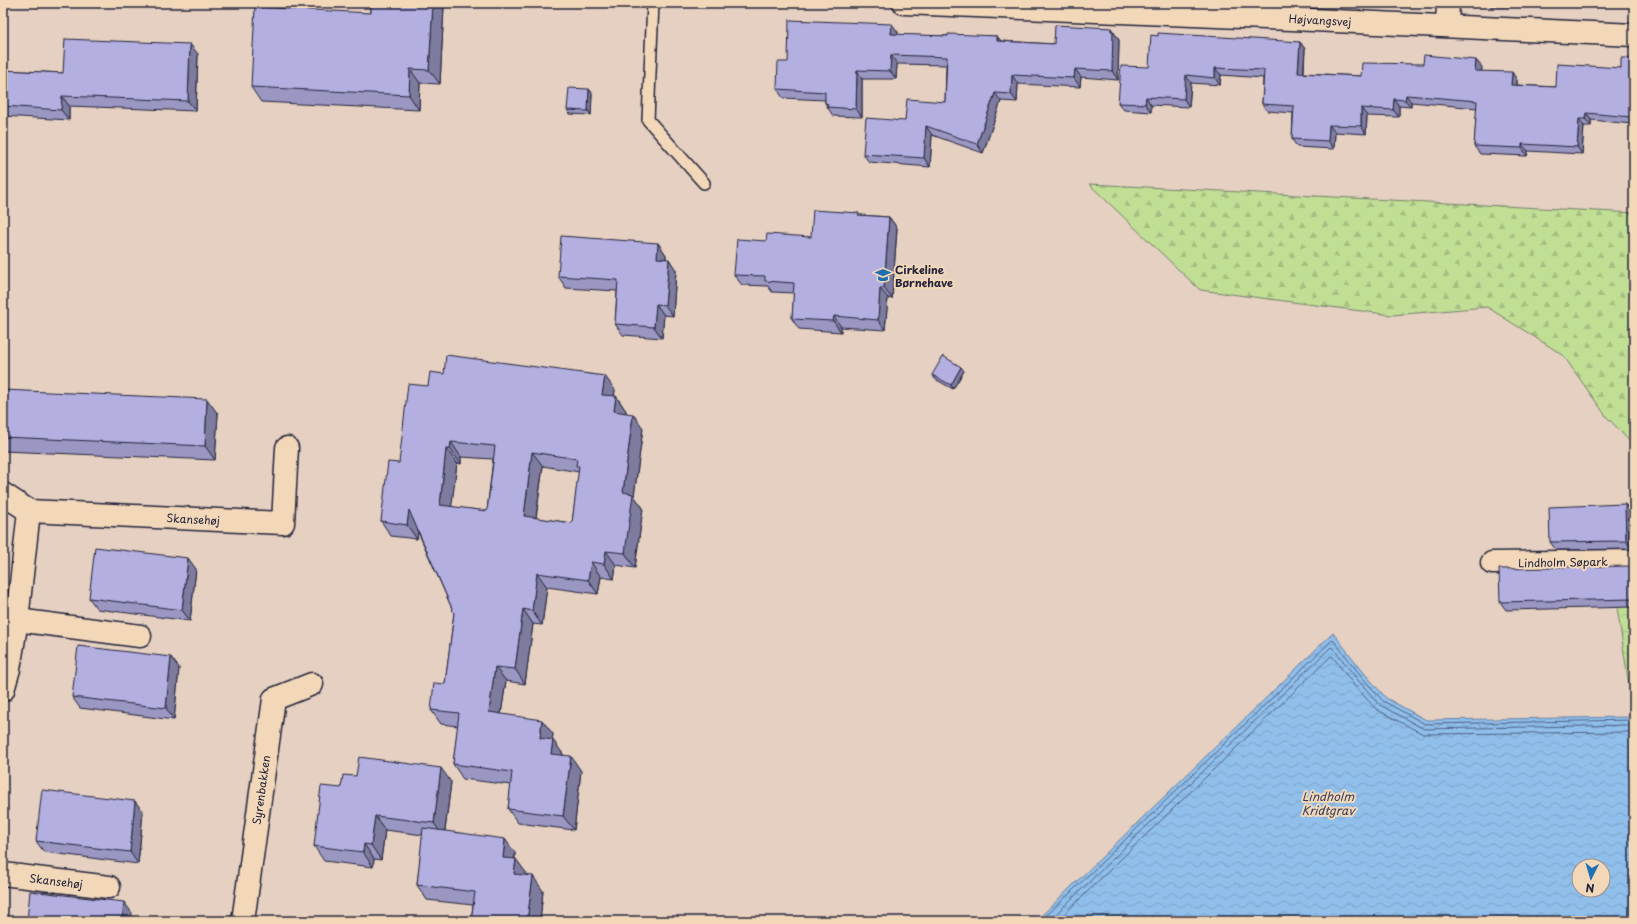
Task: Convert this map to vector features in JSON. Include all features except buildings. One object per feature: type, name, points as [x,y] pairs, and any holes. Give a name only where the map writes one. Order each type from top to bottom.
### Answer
[{"type":"street","name":"Højvangsvej","points":[[904,3],[1293,11],[1447,26],[1634,35]]},
{"type":"street","points":[[1447,26],[1448,3]]},
{"type":"street","name":"Skansehøj","points":[[29,511],[283,523],[287,448]]},
{"type":"street","points":[[3,494],[29,511],[10,619],[9,669],[3,690]]},
{"type":"street","name":"Lindholm Søpark","points":[[1492,563],[1634,561]]},
{"type":"street","points":[[10,619],[140,636]]},
{"type":"street","name":"Syrenbakken","points":[[243,921],[274,699],[312,684]]},
{"type":"street","name":"Skansehøj","points":[[3,874],[109,887]]},
{"type":"lane","points":[[654,3],[648,120],[704,183]]},
{"type":"green space","points":[[1089,184],[1634,213],[1634,446],[1606,416],[1563,355],[1487,307],[1392,315],[1200,290]]},
{"type":"green space","points":[[1634,606],[1634,698],[1631,698],[1617,607]]},
{"type":"water","name":"Lindholm Kridtgrav","points":[[1333,633],[1386,698],[1426,720],[1634,717],[1634,921],[1036,921]]},
{"type":"place","name":"Cirkeline Børnehave","points":[[883,275]]}]
